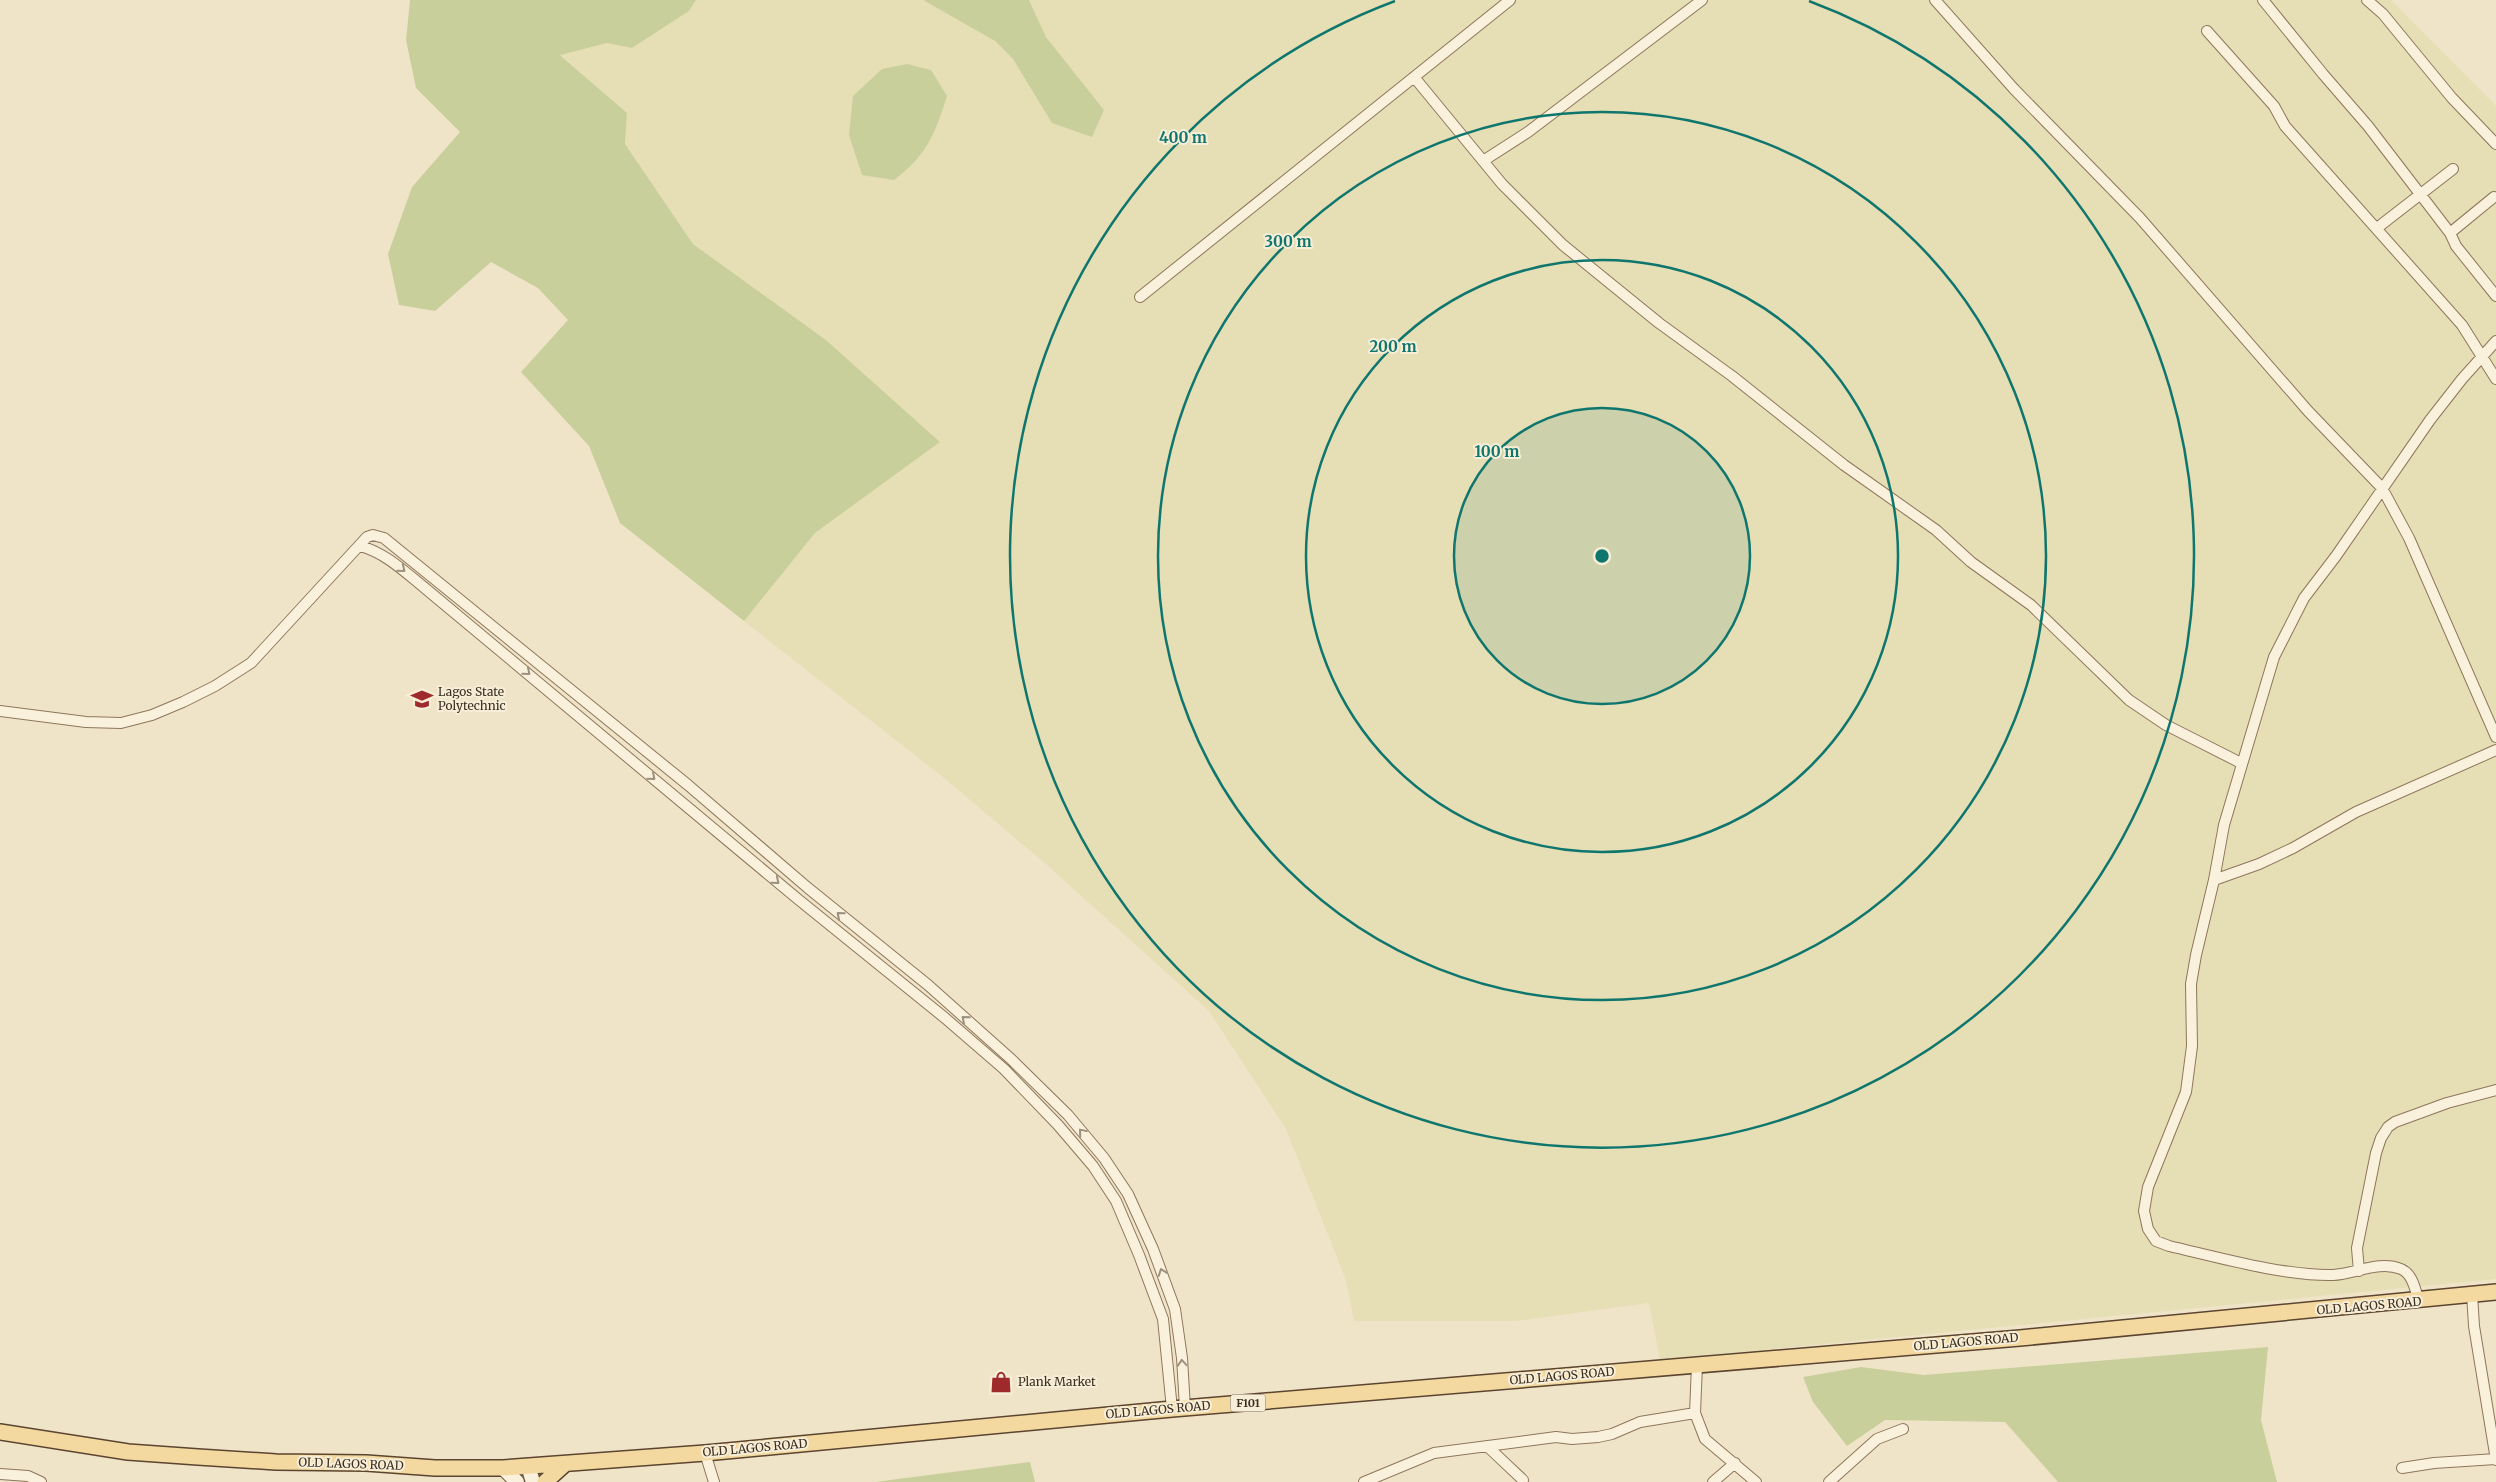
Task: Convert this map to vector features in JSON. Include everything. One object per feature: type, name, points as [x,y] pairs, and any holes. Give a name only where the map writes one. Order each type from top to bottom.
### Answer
[{"type":"main road","name":"OLD LAGOS ROAD","points":[[0,1432],[128,1452],[276,1462],[366,1463],[435,1468],[503,1468],[705,1453],[1178,1409],[2419,1301],[2496,1292]]},
{"type":"main road","points":[[545,1482],[565,1464]]},
{"type":"main road","points":[[528,1466],[533,1482]]},
{"type":"main road","points":[[503,1468],[518,1482]]},
{"type":"street","points":[[1140,297],[1510,0]]},
{"type":"street","points":[[1483,161],[1528,132],[1702,0]]},
{"type":"street","points":[[1936,0],[2014,88],[2140,218],[2308,411],[2382,488],[2409,538],[2496,737]]},
{"type":"street","points":[[2263,0],[2368,126],[2450,233],[2456,246],[2496,296]]},
{"type":"street","points":[[2367,0],[2383,14],[2452,98],[2496,144]]},
{"type":"street","points":[[2207,31],[2274,106],[2285,126],[2462,325],[2496,379]]},
{"type":"street","points":[[1414,78],[1502,184],[1563,246],[1659,323],[1732,376],[1844,465],[1936,530],[1971,562],[2030,605],[2129,700],[2166,726],[2241,763]]},
{"type":"street","points":[[2377,228],[2453,169]]},
{"type":"street","points":[[2450,233],[2494,197]]},
{"type":"street","points":[[2419,1301],[2409,1275],[2402,1270],[2379,1266],[2335,1275],[2306,1274],[2168,1246],[2156,1241],[2148,1229],[2144,1211],[2148,1188],[2186,1092],[2192,1046],[2191,984],[2196,955],[2214,880],[2224,825],[2263,686],[2282,637],[2304,598],[2336,556],[2430,420],[2481,356],[2496,341]]},
{"type":"street","points":[[0,711],[86,722],[121,723],[152,715],[183,702],[215,686],[251,663],[367,537],[373,535],[384,538],[928,985],[1012,1058],[1068,1115],[1104,1158],[1128,1194],[1154,1249],[1175,1309],[1182,1358],[1178,1409]]},
{"type":"street","points":[[360,546],[374,550],[398,566],[799,900],[945,1018],[1004,1069],[1058,1125],[1093,1166],[1116,1202],[1139,1255],[1163,1319],[1178,1409]]},
{"type":"street","points":[[2214,880],[2259,864],[2293,848],[2356,812],[2496,750]]},
{"type":"street","points":[[2358,1271],[2357,1248],[2376,1152],[2388,1127],[2395,1122],[2447,1103],[2496,1090]]},
{"type":"street","points":[[2402,1468],[2434,1463],[2496,1459],[2474,1326],[2472,1294]]},
{"type":"street","points":[[1697,1365],[1695,1413],[1705,1439],[1756,1482]]},
{"type":"street","points":[[1364,1482],[1434,1453],[1556,1437],[1572,1439],[1598,1437],[1612,1434],[1640,1422],[1695,1413]]},
{"type":"street","points":[[1830,1482],[1877,1439],[1903,1429]]},
{"type":"street","points":[[1487,1446],[1523,1480]]},
{"type":"street","points":[[705,1453],[714,1482]]},
{"type":"street","points":[[1713,1482],[1735,1464]]},
{"type":"street","points":[[0,1474],[28,1476],[41,1482]]},
{"type":"shaded area","points":[[696,0],[923,0],[995,41],[1013,59],[1027,80],[1104,110],[1046,37],[1029,0],[2391,0],[2496,106],[2496,1279],[1660,1360],[1649,1303],[1516,1321],[1354,1321],[1346,1280],[1286,1129],[1209,1011],[1046,864],[944,778],[744,621],[815,533],[940,442],[826,340],[693,244],[625,144],[627,113],[560,54],[607,43],[632,48],[689,11]]},
{"type":"green space","points":[[410,0],[696,0],[689,11],[632,48],[607,43],[560,55],[627,113],[625,144],[693,244],[826,340],[940,442],[815,533],[744,621],[620,523],[589,446],[521,372],[568,320],[538,288],[491,262],[435,311],[399,305],[388,254],[412,187],[460,132],[416,88],[406,40]]},
{"type":"green space","points":[[923,0],[1029,0],[1046,37],[1104,110],[1092,137],[1052,123],[1013,59],[995,41]]},
{"type":"green space","points":[[907,64],[931,70],[947,96],[934,133],[915,162],[894,180],[862,175],[849,135],[853,96],[882,69]]},
{"type":"green space","points":[[2268,1347],[2261,1420],[2277,1482],[2058,1482],[2005,1422],[1885,1420],[1847,1446],[1813,1402],[1803,1377],[1861,1367],[1924,1375]]},
{"type":"green space","points":[[1030,1462],[1035,1482],[875,1482]]},
{"type":"place","name":"Lagos State Polytechnic","points":[[422,699]]},
{"type":"place","name":"Plank Market","points":[[1001,1382]]}]
